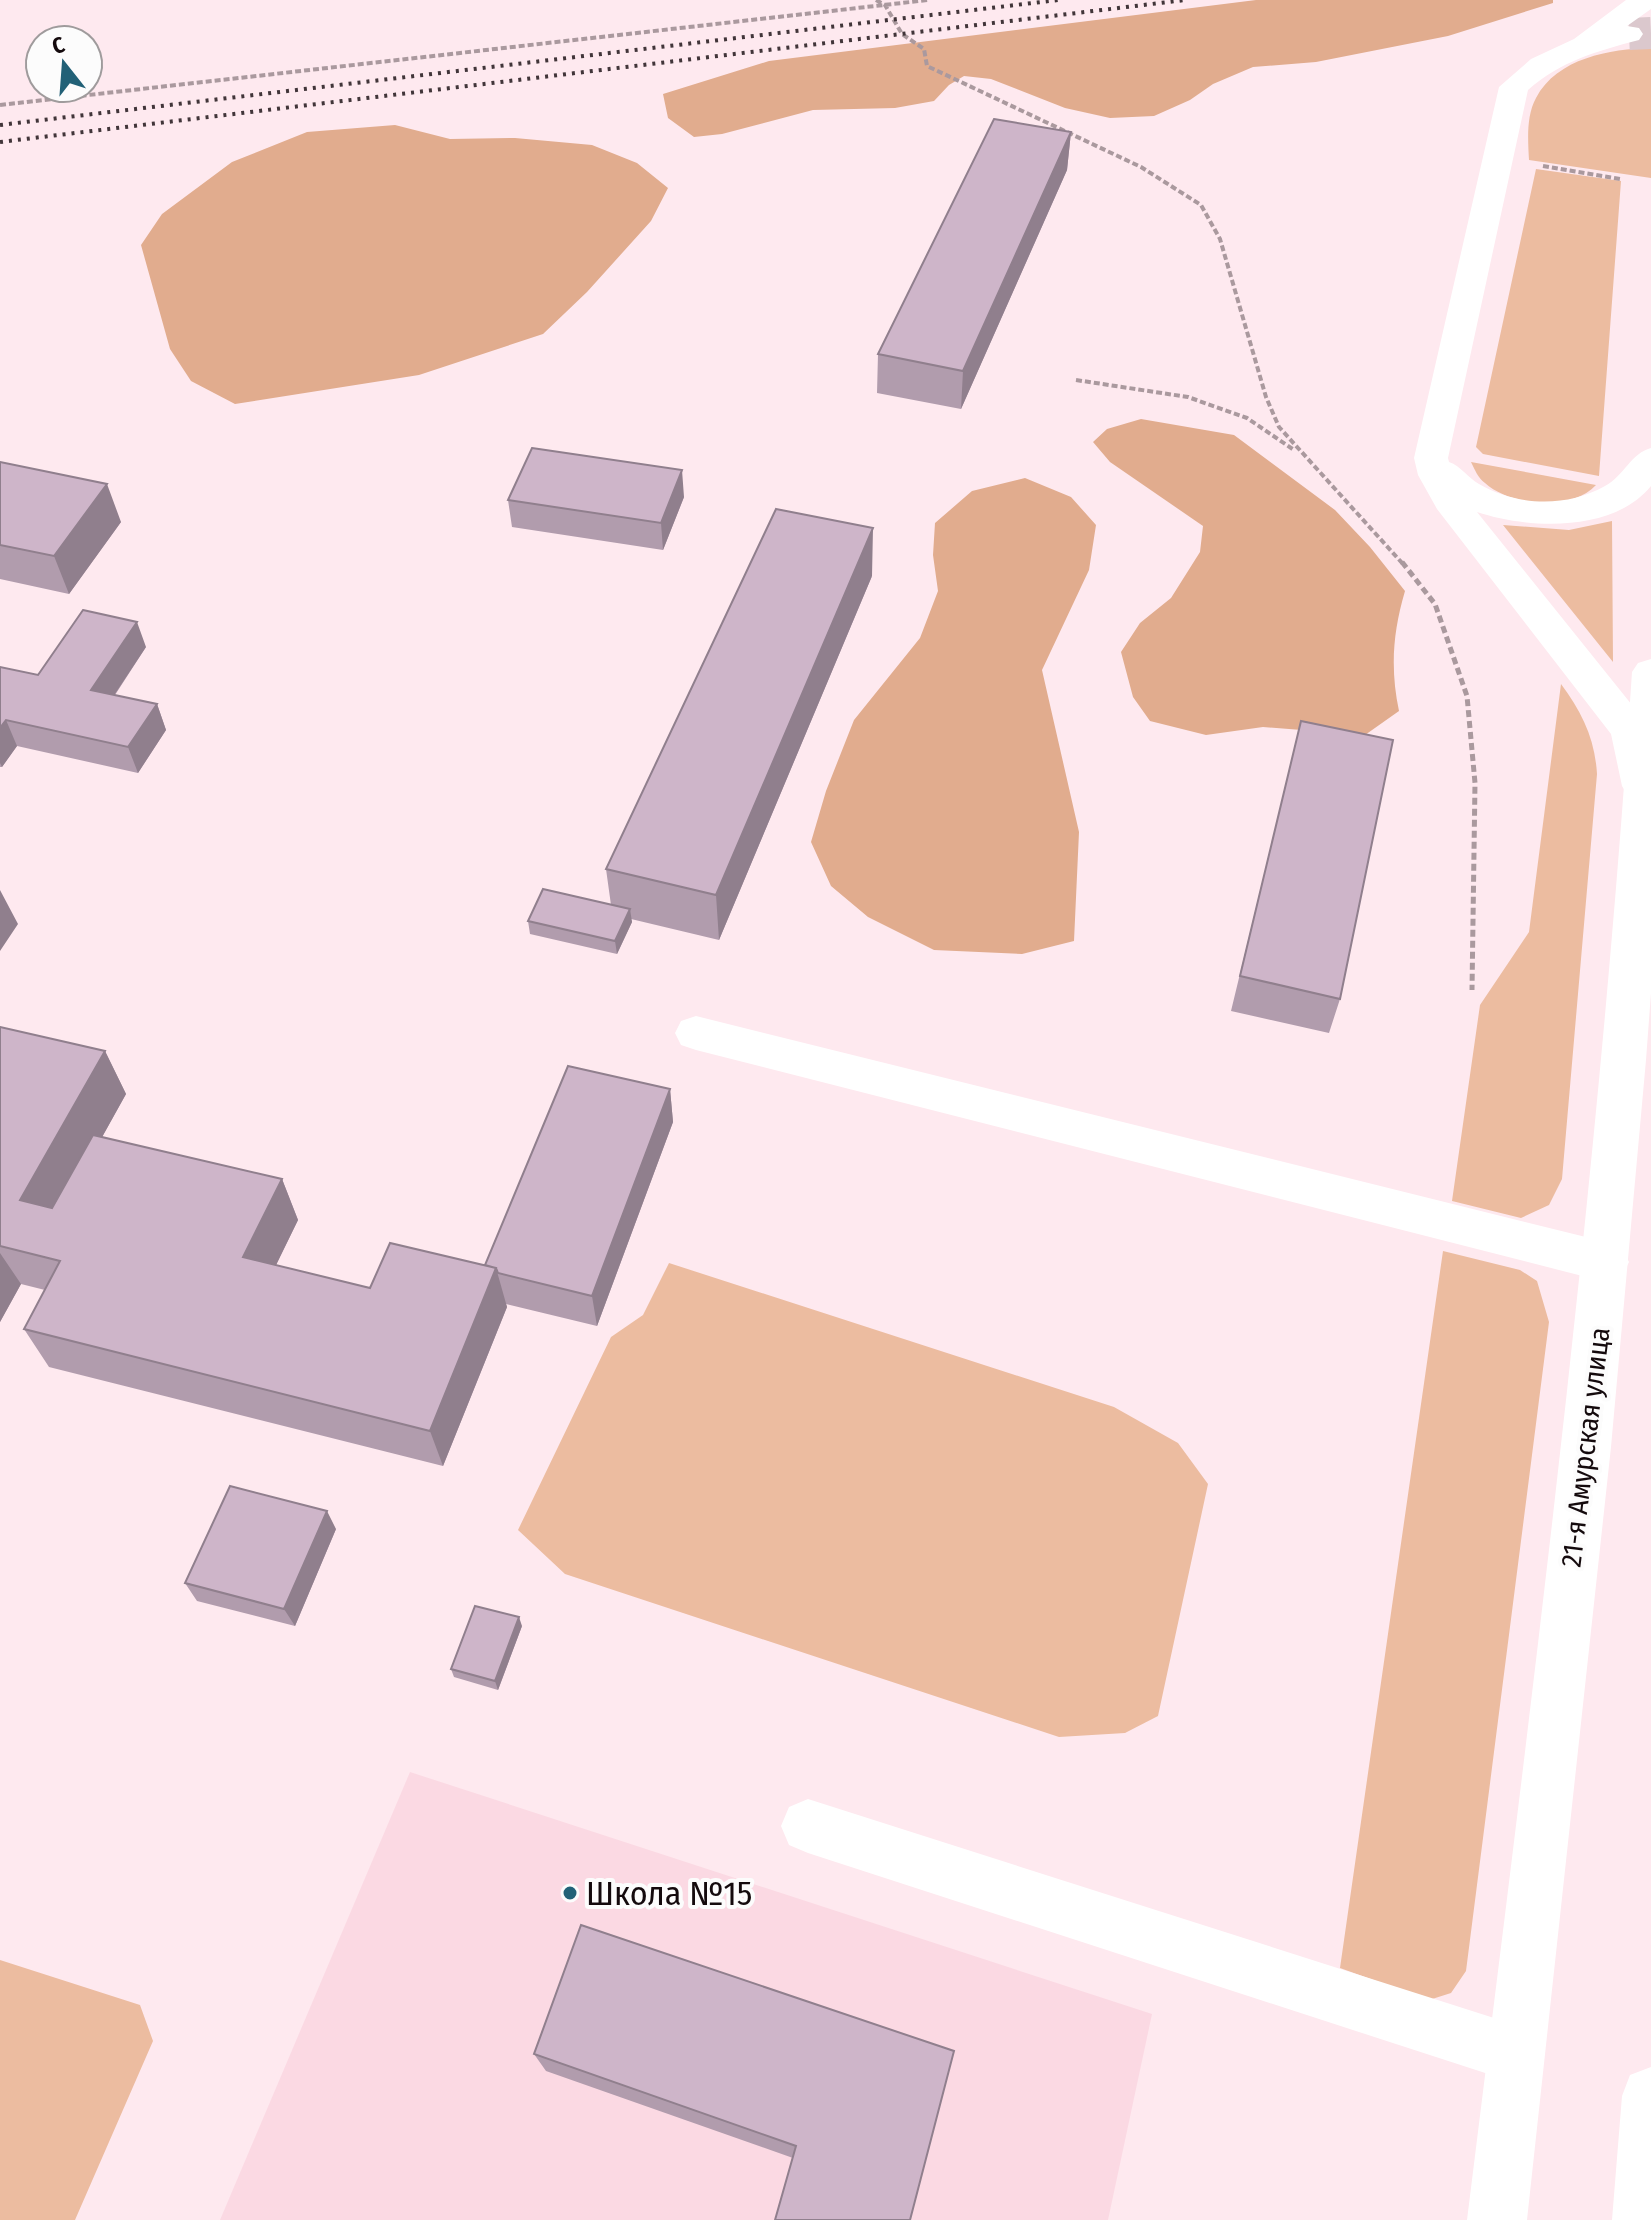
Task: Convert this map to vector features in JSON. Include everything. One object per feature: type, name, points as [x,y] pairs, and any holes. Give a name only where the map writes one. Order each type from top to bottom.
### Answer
[{"type":"street","points":[[1583,44],[1642,2]]},
{"type":"street","points":[[1629,34],[1583,44],[1548,58],[1514,87],[1431,458],[1435,475],[1449,501],[1630,730],[1646,803]]},
{"type":"street","points":[[1431,458],[1457,489],[1478,501],[1515,511],[1554,512],[1598,504],[1631,487],[1651,459]]},
{"type":"street","name":"21-я Амурская улица","points":[[1497,2220],[1606,1262],[1646,803],[1651,672]]},
{"type":"street","points":[[696,1033],[1606,1262]]},
{"type":"street","points":[[808,1826],[1516,2054]]},
{"type":"street","points":[[1642,2220],[1651,2096]]},
{"type":"path","points":[[876,0],[885,5],[902,34],[924,49],[927,66],[1141,167],[1201,205],[1220,239],[1266,397],[1279,427],[1398,557],[1435,604],[1467,696],[1475,783],[1472,990]]},
{"type":"path","points":[[0,105],[928,0]]},
{"type":"path","points":[[1076,380],[1188,397],[1247,418],[1302,455]]},
{"type":"shaded area","points":[[1256,0],[1553,0],[1553,3],[1448,36],[1316,62],[1253,67],[1213,84],[1190,100],[1154,116],[1110,118],[1065,108],[991,79],[964,76],[949,85],[934,101],[895,108],[813,110],[722,134],[694,137],[668,118],[663,94],[769,61]]},
{"type":"shaded area","points":[[1651,48],[1651,178],[1529,160],[1531,113],[1545,84],[1557,73],[1586,58]]},
{"type":"shaded area","points":[[395,125],[450,139],[515,138],[592,145],[637,163],[668,188],[651,221],[587,292],[543,334],[419,375],[235,404],[191,381],[170,349],[141,245],[162,214],[232,162],[307,132]]},
{"type":"shaded area","points":[[1536,169],[1621,181],[1599,476],[1483,454],[1476,447]]},
{"type":"shaded area","points":[[1141,419],[1234,435],[1335,510],[1370,547],[1405,591],[1394,650],[1394,680],[1399,711],[1365,735],[1263,727],[1206,735],[1150,721],[1133,697],[1121,652],[1140,623],[1171,598],[1200,552],[1203,526],[1110,462],[1093,442],[1107,429]]},
{"type":"shaded area","points":[[1471,462],[1596,485],[1572,499],[1541,503],[1525,501],[1496,491],[1485,483]]},
{"type":"shaded area","points":[[1025,478],[1071,497],[1096,525],[1089,570],[1042,670],[1079,832],[1074,941],[1022,954],[934,950],[868,917],[831,886],[811,842],[826,791],[854,720],[920,638],[938,591],[933,555],[935,523],[972,491]]},
{"type":"shaded area","points":[[1612,521],[1613,662],[1503,525],[1569,530]]},
{"type":"shaded area","points":[[1561,684],[1586,726],[1597,774],[1562,1179],[1549,1205],[1521,1218],[1452,1201],[1480,1005],[1529,932]]},
{"type":"shaded area","points":[[1443,1251],[1520,1270],[1537,1281],[1549,1322],[1466,1971],[1451,1993],[1429,2000],[1340,1968]]},
{"type":"shaded area","points":[[669,1263],[1114,1407],[1178,1443],[1208,1484],[1158,1716],[1125,1733],[1059,1737],[565,1574],[518,1530],[611,1337],[643,1315]]},
{"type":"shaded area","name":"Школа №15","points":[[410,1772],[1152,2014],[1108,2220],[220,2220]]},
{"type":"shaded area","points":[[0,1960],[140,2005],[153,2041],[75,2220],[0,2220]]},
{"type":"building","points":[[994,119],[1071,132],[963,371],[878,354]]},
{"type":"building","points":[[532,448],[682,470],[661,523],[508,500]]},
{"type":"building","points":[[0,462],[107,484],[54,556],[0,545]]},
{"type":"building","points":[[776,509],[873,528],[716,895],[606,869]]},
{"type":"building","points":[[83,610],[137,622],[91,690],[157,704],[128,747],[6,720],[0,728],[0,667],[38,675]]},
{"type":"building","points":[[1301,721],[1393,740],[1340,999],[1240,976]]},
{"type":"building","points":[[543,889],[630,909],[615,941],[528,921]]},
{"type":"building","points":[[0,1027],[105,1051],[20,1200],[52,1208],[93,1135],[282,1179],[243,1257],[370,1288],[390,1243],[496,1268],[430,1431],[24,1329],[60,1261],[0,1246]]},
{"type":"building","points":[[568,1066],[670,1089],[592,1296],[498,1273],[496,1268],[485,1265]]},
{"type":"building","points":[[230,1486],[327,1511],[284,1609],[185,1583]]},
{"type":"building","points":[[475,1606],[519,1617],[495,1681],[451,1669]]},
{"type":"building","points":[[581,1925],[954,2051],[910,2220],[775,2220],[796,2146],[534,2054]]},
{"type":"tunnel","points":[[1629,34],[1651,33]]},
{"type":"railway","points":[[0,125],[1058,0]]},
{"type":"railway","points":[[0,142],[1185,0]]},
{"type":"place","name":"Школа №15","points":[[570,1893]]}]
